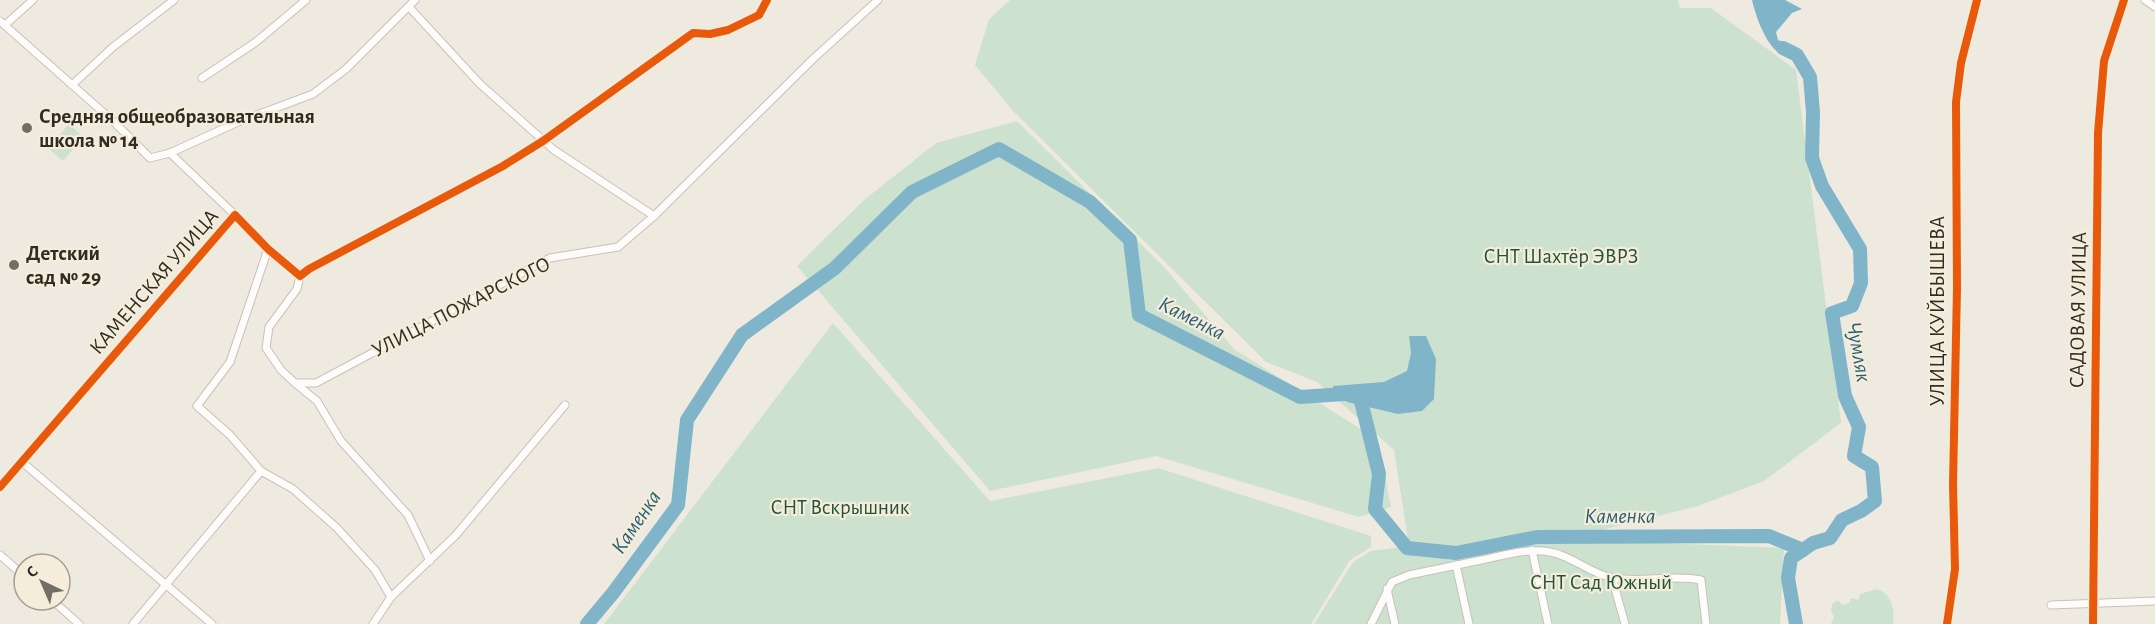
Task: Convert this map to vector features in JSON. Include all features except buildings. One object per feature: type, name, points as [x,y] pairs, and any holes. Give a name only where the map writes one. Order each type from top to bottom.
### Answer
[{"type":"street","points":[[33,0],[3,23],[113,121],[150,158],[170,153],[238,122],[313,94],[346,69],[415,0]]},
{"type":"street","points":[[202,78],[256,42],[306,0]]},
{"type":"street","points":[[430,561],[408,515],[341,441],[316,401],[281,370],[266,348],[269,327],[297,289],[300,276],[309,269],[503,166],[543,141],[693,33],[710,34],[728,30],[759,15],[766,0]]},
{"type":"street","name":"УЛИЦА ПОЖАРСКОГО","points":[[295,383],[316,383],[550,258],[618,247],[654,216],[813,59],[879,0]]},
{"type":"street","name":"УЛИЦА КУЙБЫШЕВА","points":[[1947,624],[1955,569],[1953,484],[1957,288],[1955,120],[1961,63],[1977,0]]},
{"type":"street","name":"САДОВАЯ УЛИЦА","points":[[2093,624],[2098,133],[2103,61],[2124,0]]},
{"type":"street","points":[[2145,0],[2155,7]]},
{"type":"street","points":[[72,85],[113,47],[171,1]]},
{"type":"street","points":[[409,7],[480,84],[543,141],[654,216]]},
{"type":"street","points":[[170,153],[235,215]]},
{"type":"street","name":"КАМЕНСКАЯ УЛИЦА","points":[[0,487],[235,215],[268,249],[300,276]]},
{"type":"street","points":[[268,249],[230,362],[197,406],[230,435],[261,471],[293,489],[337,528],[375,570],[391,597]]},
{"type":"street","points":[[373,624],[391,597],[456,535],[566,405]]},
{"type":"street","points":[[22,462],[212,624]]},
{"type":"street","points":[[133,624],[261,471]]},
{"type":"street","points":[[1532,550],[1548,624]]},
{"type":"street","points":[[1371,624],[1392,582],[1409,575],[1532,550],[1552,552],[1612,578],[1701,580],[1706,624]]},
{"type":"street","points":[[0,555],[12,566]]},
{"type":"street","points":[[1456,565],[1469,624]]},
{"type":"street","points":[[1612,578],[1625,624]]},
{"type":"street","points":[[1387,589],[1395,624]]},
{"type":"street","points":[[2051,605],[2155,601]]},
{"type":"street","points":[[66,612],[79,624]]},
{"type":"green space","name":"СНТ Шахтёр ЭВРЗ","points":[[1010,0],[1678,0],[1680,8],[1711,8],[1796,70],[1841,423],[1764,481],[1698,506],[1602,530],[1450,558],[1409,546],[1394,450],[1317,382],[1266,362],[1013,111],[975,65],[989,19]]},
{"type":"green space","points":[[1017,121],[1164,267],[1234,349],[1378,440],[1391,507],[1359,517],[1156,456],[990,491],[797,266],[864,200],[936,143]]},
{"type":"green space","points":[[69,124],[83,137],[63,161],[48,148]]},
{"type":"green space","name":"СНТ Вскрышник","points":[[833,323],[990,501],[1158,468],[1371,536],[1371,547],[1350,560],[1311,624],[604,624]]},
{"type":"green space","name":"СНТ Сад Южный","points":[[1559,539],[1784,548],[1780,624],[1314,624],[1353,562],[1371,551],[1402,547],[1450,560]]},
{"type":"green space","points":[[1877,589],[1886,595],[1891,603],[1893,624],[1831,624],[1834,616],[1831,611],[1832,604],[1838,600],[1842,605],[1849,603],[1851,598],[1859,600],[1860,594]]},
{"type":"water","points":[[1752,0],[1785,0],[1802,9],[1792,13],[1776,32],[1778,40],[1795,46],[1803,54],[1792,57],[1783,55],[1775,49],[1762,31]]},
{"type":"water","points":[[1409,336],[1426,336],[1436,359],[1434,399],[1422,411],[1398,414],[1347,402],[1333,391],[1333,386],[1384,382],[1407,371],[1411,353]]},
{"type":"waterway","name":"Чумляк","points":[[1783,48],[1797,55],[1810,77],[1813,112],[1812,158],[1822,186],[1860,249],[1861,283],[1852,306],[1832,313],[1845,396],[1859,427],[1854,456],[1872,467],[1875,501],[1842,520],[1830,538],[1813,543],[1791,558],[1788,578],[1796,624]]},
{"type":"waterway","name":"Каменка","points":[[587,624],[613,593],[678,505],[687,420],[742,335],[835,268],[912,192],[999,149],[1090,202],[1130,240],[1139,315],[1300,397],[1359,393],[1379,474],[1375,509],[1407,548],[1456,553],[1537,537],[1769,536],[1803,550]]},
{"type":"cycle path","points":[[0,487],[235,215],[268,249],[300,276],[309,269],[503,166],[543,141],[693,33],[710,34],[728,30],[759,15],[767,0]]},
{"type":"cycle path","points":[[1947,624],[1955,569],[1953,484],[1957,288],[1956,102],[1961,63],[1977,0]]},
{"type":"cycle path","points":[[2093,624],[2098,133],[2104,61],[2124,0]]},
{"type":"place","name":"Средняя общеобразовательная школа № 14","points":[[27,128]]},
{"type":"place","name":"Детский сад № 29","points":[[14,265]]}]
